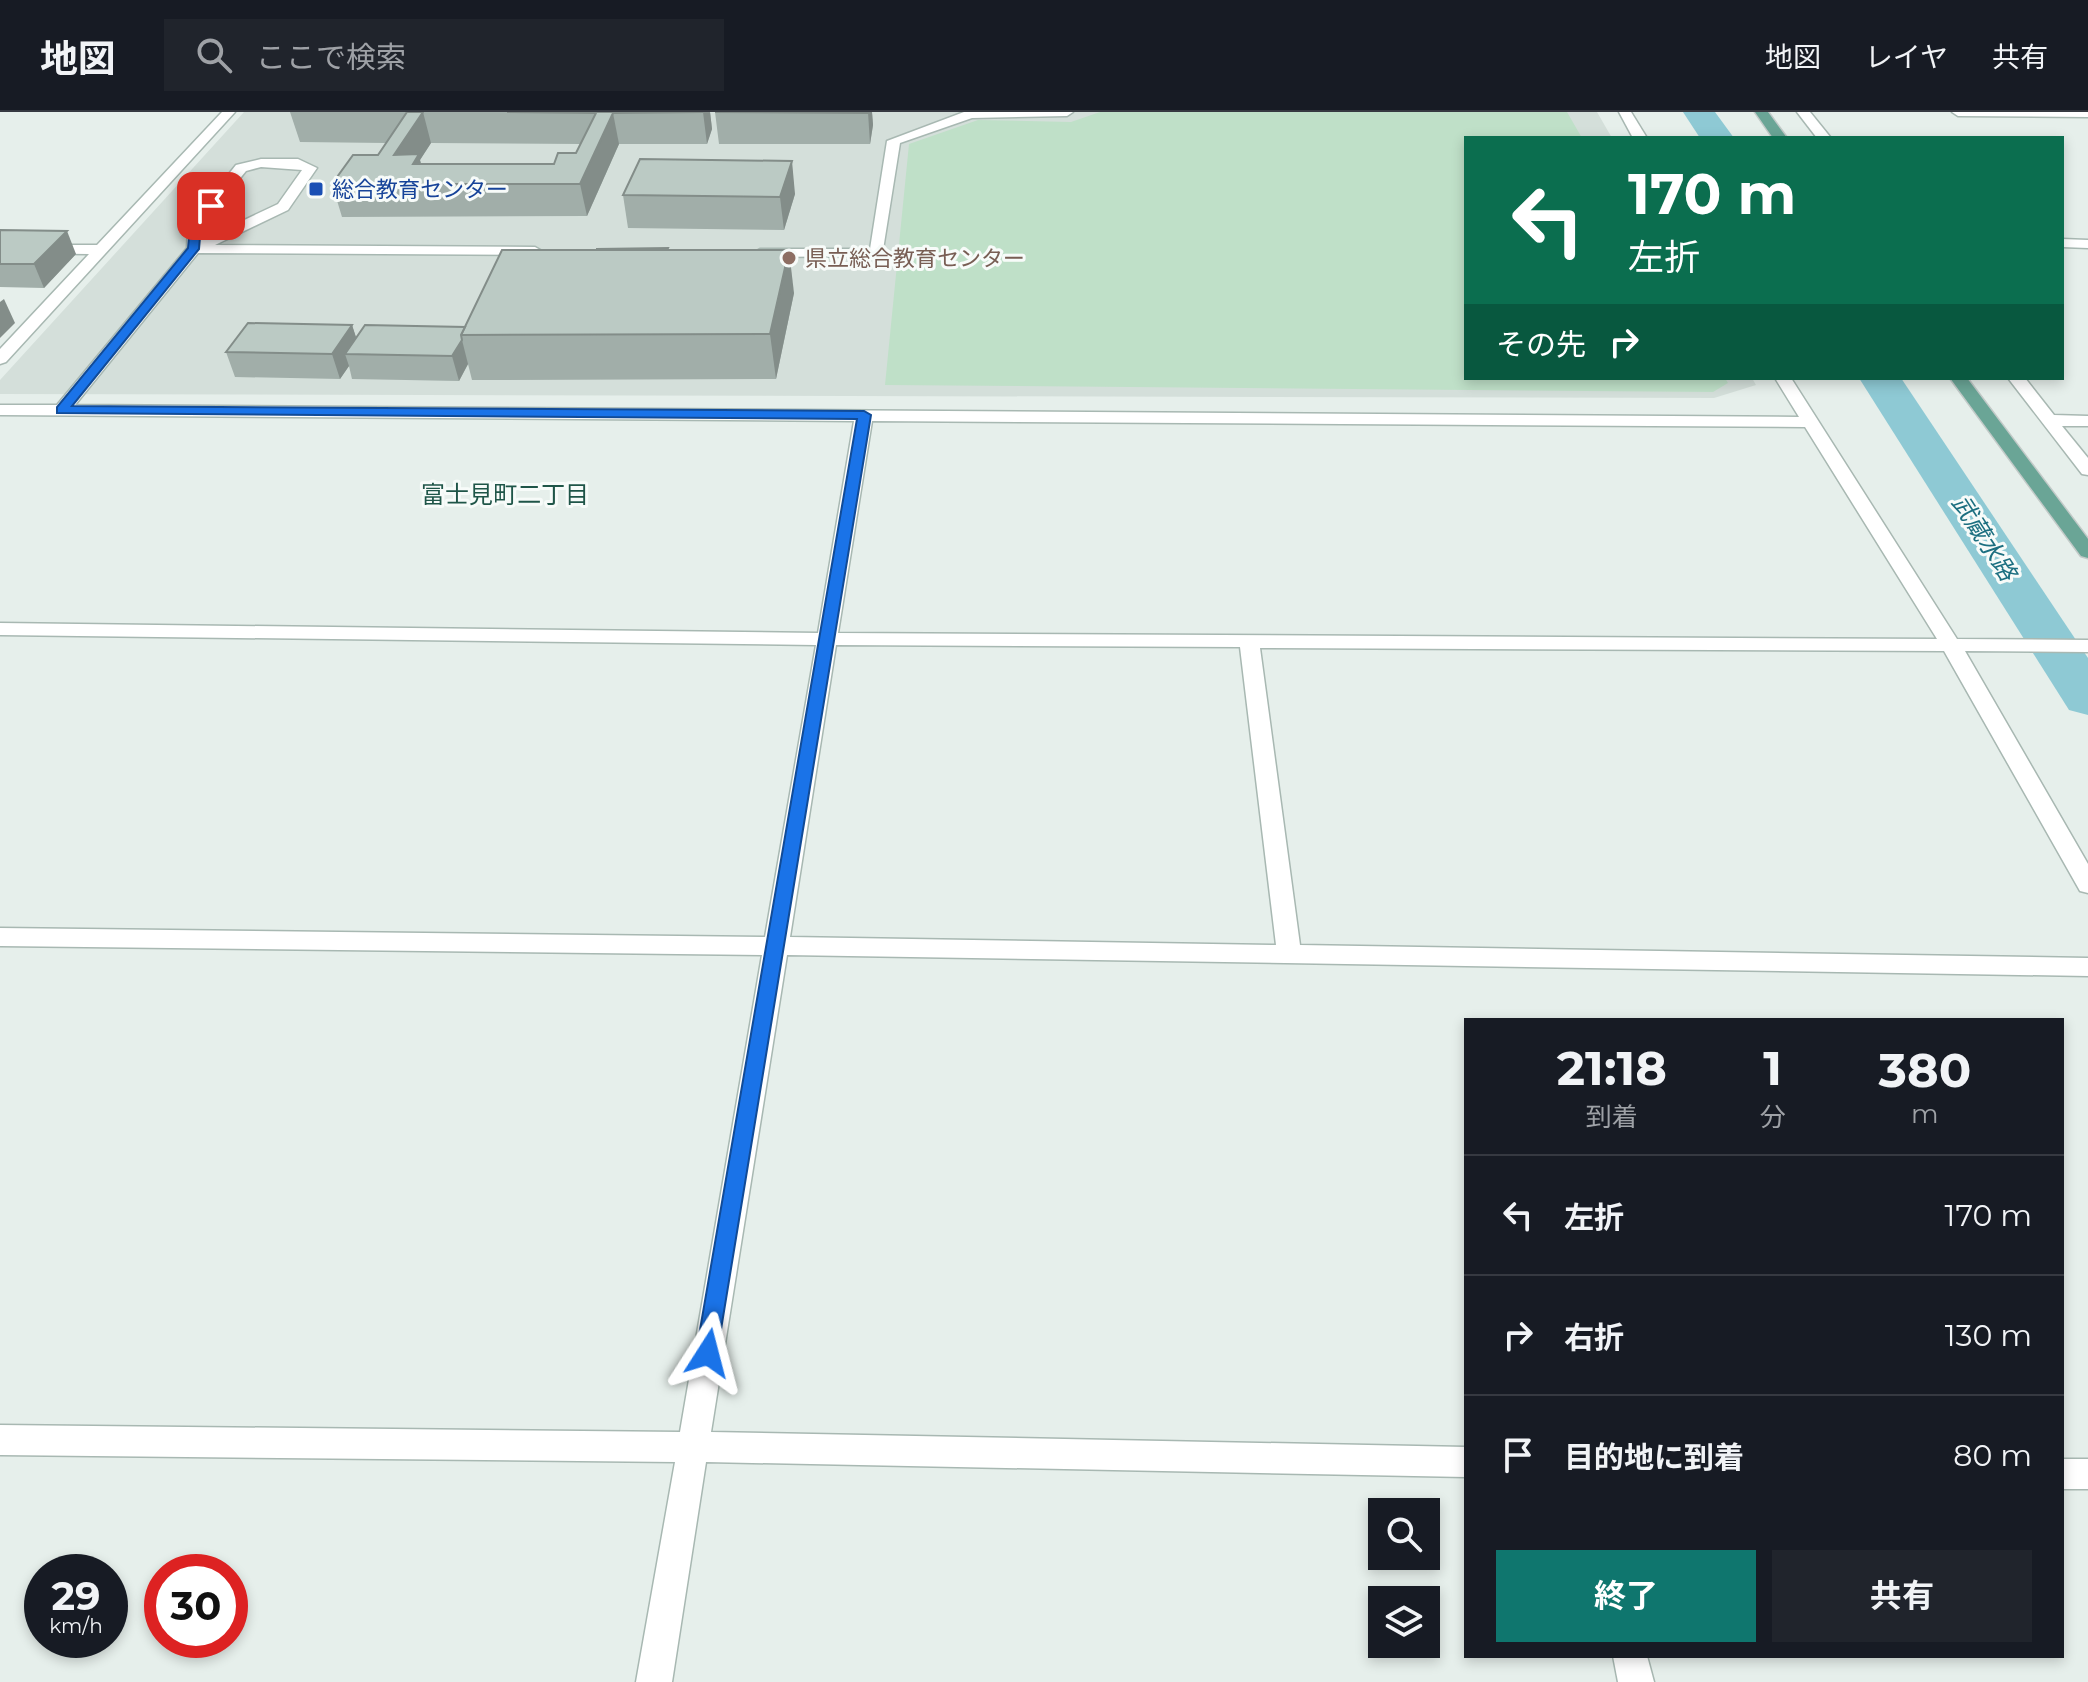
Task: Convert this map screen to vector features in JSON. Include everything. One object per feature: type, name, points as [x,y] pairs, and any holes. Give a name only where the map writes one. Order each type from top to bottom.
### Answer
[{"type":"main road","points":[[1761,112],[1779,136]]},
{"type":"main road","points":[[1959,380],[2088,552]]},
{"type":"street","points":[[0,359],[229,112]]},
{"type":"street","points":[[750,252],[877,253],[894,141],[971,114],[1067,112]]},
{"type":"street","points":[[1625,112],[1639,136]]},
{"type":"street","points":[[1803,112],[1822,136]]},
{"type":"street","points":[[1958,112],[2088,113]]},
{"type":"street","points":[[62,410],[194,249],[283,207],[310,168],[298,163],[261,163],[241,168],[195,225],[194,249]]},
{"type":"street","points":[[2064,243],[2088,244]]},
{"type":"street","points":[[0,249],[103,250]]},
{"type":"street","points":[[194,249],[543,251]]},
{"type":"street","points":[[1784,380],[1950,644],[2088,885]]},
{"type":"street","points":[[2018,380],[2088,470]]},
{"type":"street","points":[[0,410],[1809,422]]},
{"type":"street","points":[[654,1682],[864,415]]},
{"type":"street","points":[[2050,420],[2088,421]]},
{"type":"street","points":[[0,629],[825,639],[2088,646]]},
{"type":"street","points":[[1249,641],[1289,954]]},
{"type":"street","points":[[0,937],[2088,967]]},
{"type":"street","points":[[0,1440],[693,1447],[1464,1462]]},
{"type":"street","points":[[2064,1474],[2088,1474]]},
{"type":"street","points":[[1630,1658],[1636,1682]]},
{"type":"shaded area","name":"県立総合教育センター","points":[[244,112],[1597,112],[1611,136],[1464,136],[1464,380],[1753,380],[1756,385],[1714,398],[0,394],[0,380]]},
{"type":"green space","points":[[1100,112],[1567,112],[1581,136],[1464,136],[1464,380],[1726,380],[1728,383],[1713,392],[885,385],[909,144],[978,120],[1071,122]]},
{"type":"building","points":[[407,112],[423,112],[394,155],[419,154],[413,164],[554,164],[558,153],[576,153],[596,113],[507,112],[703,112],[613,113],[580,184],[332,184],[353,155],[378,155]]},
{"type":"building","points":[[715,112],[868,112],[868,113]]},
{"type":"building","points":[[640,159],[792,161],[780,197],[623,195]]},
{"type":"building","points":[[0,230],[67,231],[34,264],[0,264]]},
{"type":"building","points":[[597,249],[667,250],[597,250]]},
{"type":"building","points":[[502,250],[789,250],[770,334],[461,335]]},
{"type":"building","points":[[248,323],[352,325],[332,354],[226,352]]},
{"type":"building","points":[[365,325],[465,327],[462,340],[452,356],[345,354]]},
{"type":"waterway","name":"武蔵水路","points":[[1699,112],[1716,136]]},
{"type":"waterway","name":"武蔵水路","points":[[1881,380],[2088,698]]},
{"type":"place","name":"総合教育センター","points":[[316,189]]},
{"type":"place","name":"県立総合教育センター","points":[[789,258]]},
{"type":"district","name":"富士見町二丁目","points":[[505,495]]},
{"type":"route","points":[[211,206],[195,225],[194,249],[62,410],[864,415],[708,1353]]}]
